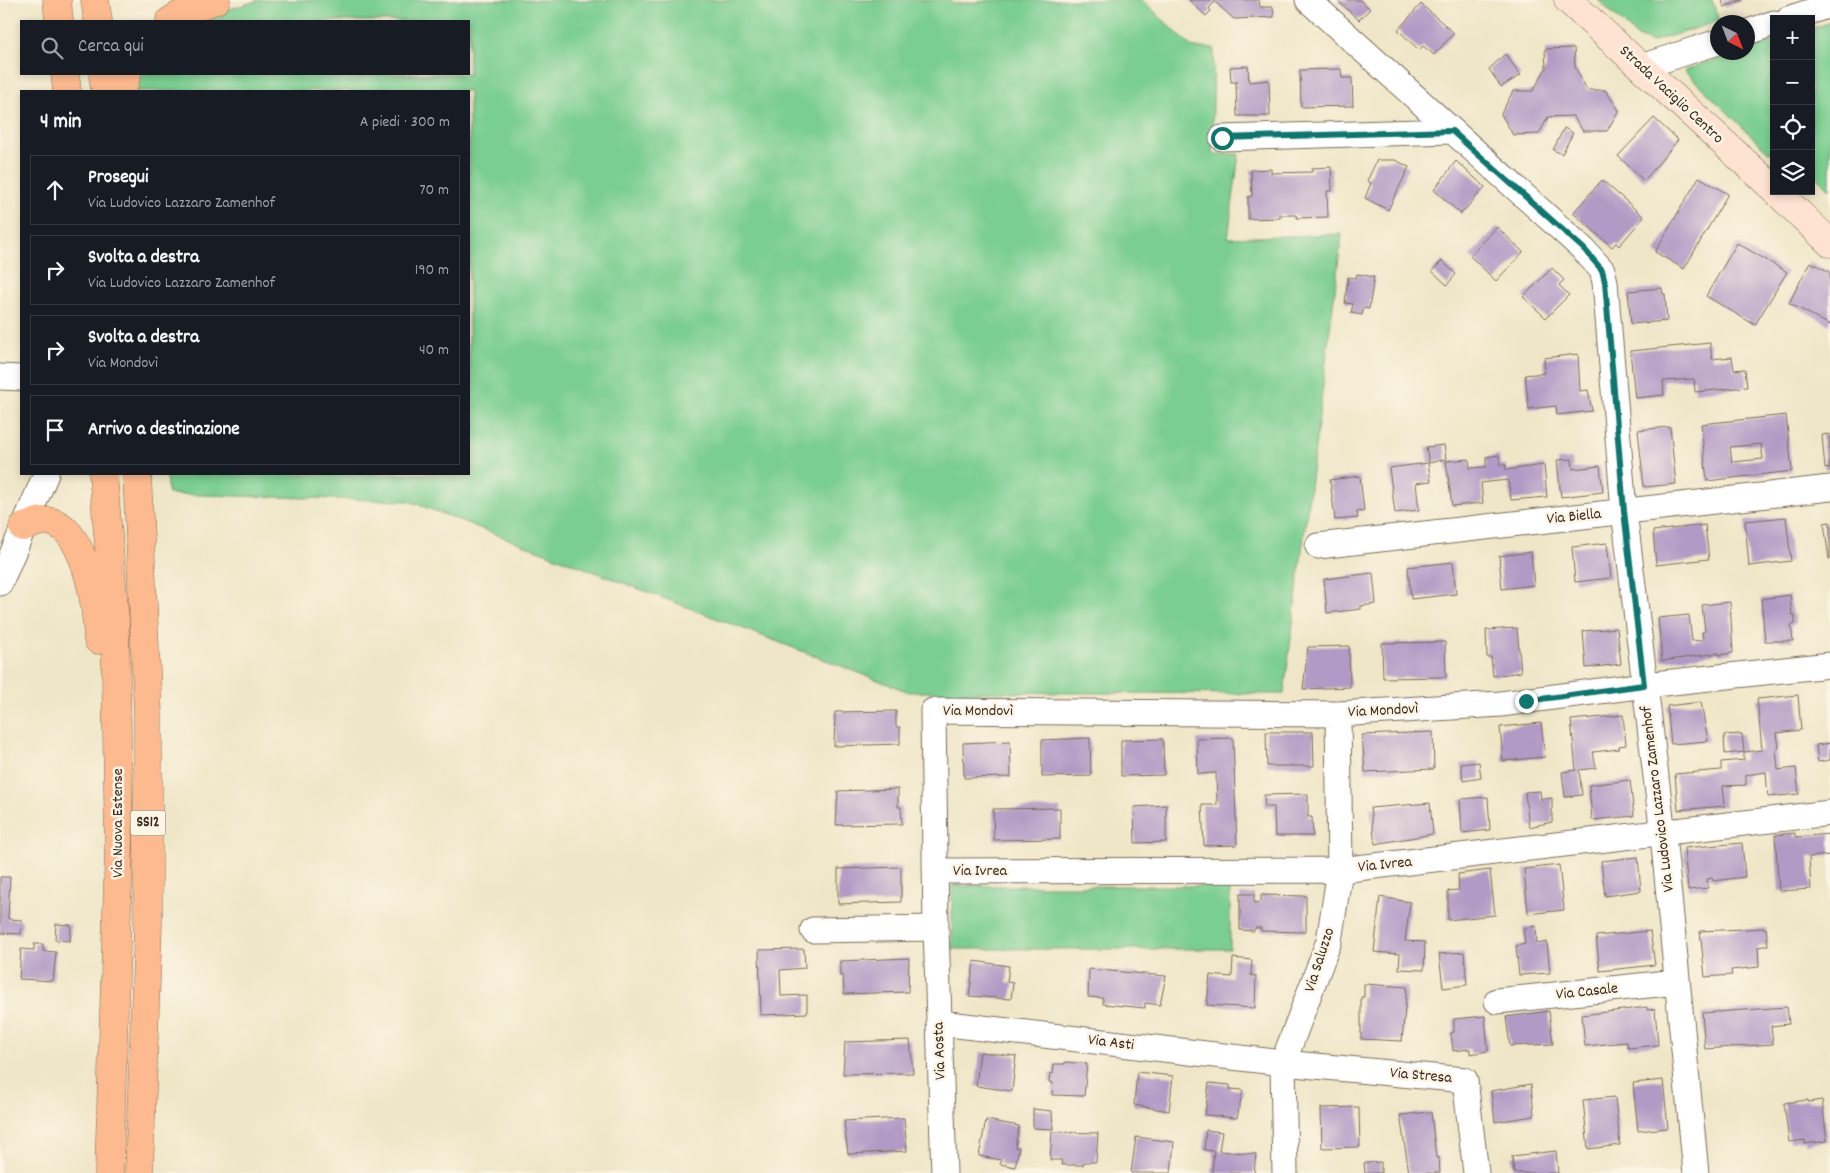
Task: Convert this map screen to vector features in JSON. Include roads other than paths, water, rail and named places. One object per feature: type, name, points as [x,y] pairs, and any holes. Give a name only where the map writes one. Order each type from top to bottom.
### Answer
[{"type":"highway","points":[[57,0],[59,20]]},
{"type":"highway","points":[[95,0],[98,20]]},
{"type":"highway","points":[[172,20],[187,11],[216,0]]},
{"type":"highway","points":[[65,75],[67,90]]},
{"type":"highway","points":[[103,75],[105,90]]},
{"type":"highway","points":[[122,90],[127,75]]},
{"type":"highway","name":"Via Nuova Estense","points":[[103,475],[114,620],[119,847],[109,1173]]},
{"type":"highway","name":"Via Nuova Estense","points":[[137,475],[148,712],[148,924],[139,1173]]},
{"type":"highway","points":[[23,527],[42,521],[62,527],[82,551],[97,619],[101,784],[119,847]]},
{"type":"street","name":"Via Ludovico Lazzaro Zamenhof","points":[[1308,0],[1584,249],[1602,270],[1605,282],[1624,511],[1663,835],[1696,1173]]},
{"type":"street","name":"Strada Vaciglio Centro","points":[[1568,0],[1770,185]]},
{"type":"street","points":[[1800,15],[1830,5]]},
{"type":"street","points":[[1755,30],[1770,24]]},
{"type":"street","points":[[1641,67],[1710,45]]},
{"type":"street","points":[[1222,138],[1452,131]]},
{"type":"street","name":"Strada Vaciglio Centro","points":[[1780,195],[1830,242]]},
{"type":"street","points":[[0,377],[20,378]]},
{"type":"street","points":[[0,583],[46,475]]},
{"type":"street","name":"Via Biella","points":[[1318,546],[1830,488]]},
{"type":"street","name":"Via Mondovì","points":[[933,711],[1338,714],[1501,704],[1644,685],[1830,664]]},
{"type":"street","name":"Via Aosta","points":[[933,711],[936,928],[944,1173]]},
{"type":"street","name":"Via Saluzzo","points":[[1285,1173],[1283,1064],[1329,940],[1340,870],[1338,714]]},
{"type":"street","name":"Via Ivrea","points":[[936,871],[1340,870],[1663,835],[1830,814]]},
{"type":"street","points":[[813,930],[936,928]]},
{"type":"street","name":"Via Casale","points":[[1497,1002],[1677,982]]},
{"type":"street","name":"Via Asti","points":[[940,1023],[1283,1064]]},
{"type":"street","name":"Via Stresa","points":[[1283,1064],[1466,1080],[1476,1173]]}]
